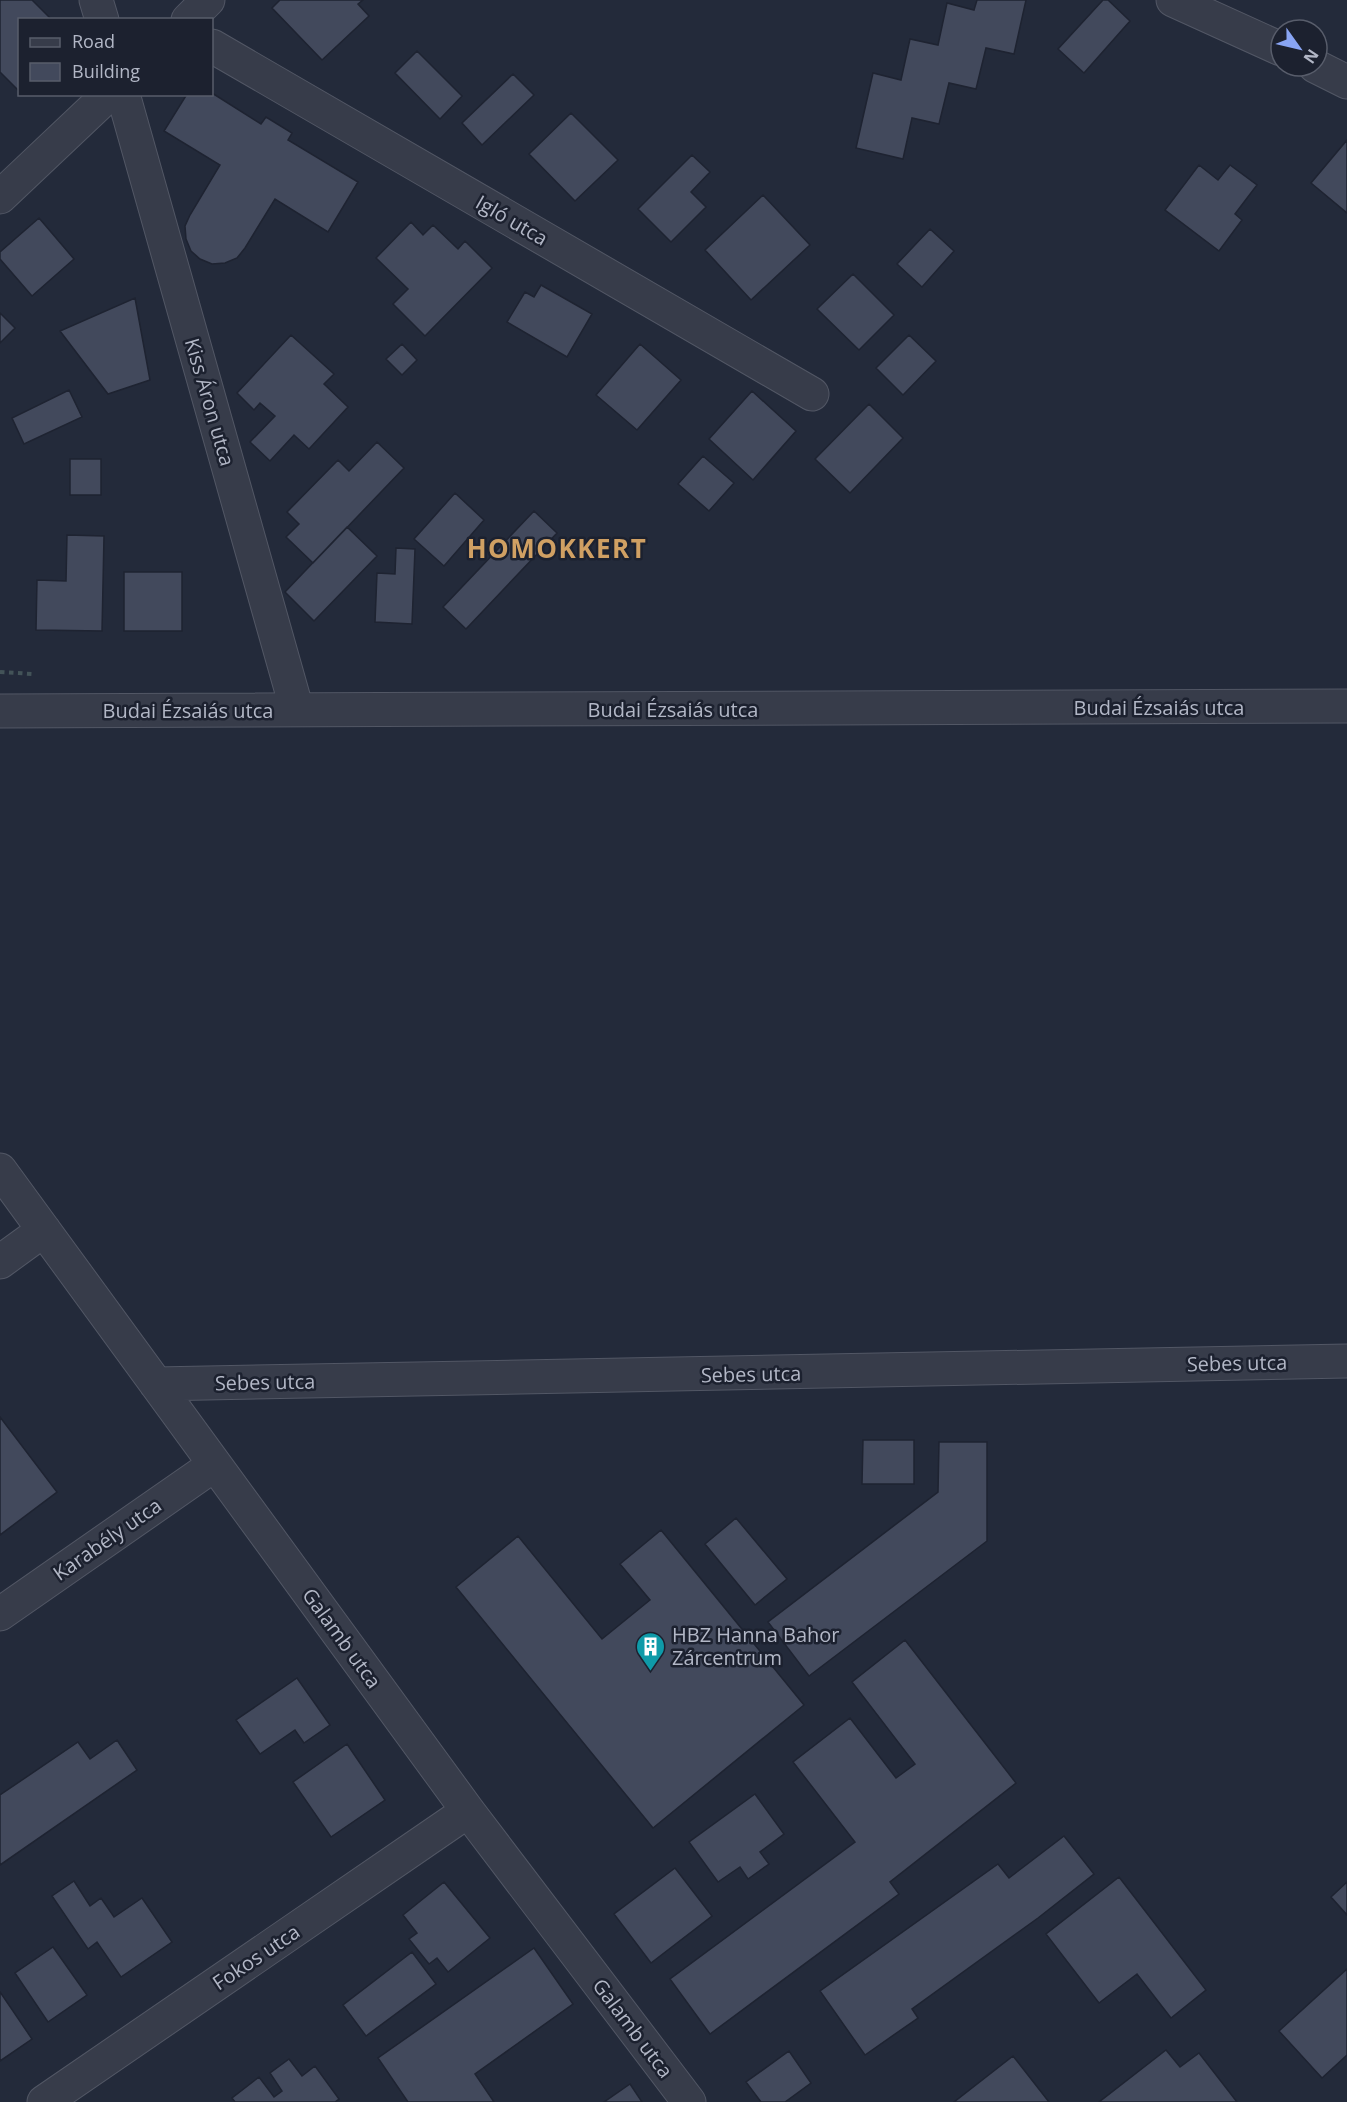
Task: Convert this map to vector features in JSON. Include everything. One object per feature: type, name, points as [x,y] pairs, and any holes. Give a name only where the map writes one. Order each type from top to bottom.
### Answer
[{"type":"street","points":[[96,0],[101,18]]},
{"type":"street","points":[[190,18],[208,0]]},
{"type":"street","points":[[1173,0],[1269,44]]},
{"type":"street","name":"Igló utca","points":[[213,47],[812,394]]},
{"type":"street","points":[[1329,73],[1347,82]]},
{"type":"street","points":[[0,197],[107,96]]},
{"type":"street","name":"Kiss Áron utca","points":[[124,96],[297,710]]},
{"type":"street","name":"Budai Ézsaiás utca","points":[[0,711],[1347,706]]},
{"type":"street","name":"Galamb utca","points":[[0,1170],[468,1811],[689,2102]]},
{"type":"street","points":[[0,1262],[44,1230]]},
{"type":"street","name":"Sebes utca","points":[[156,1384],[1347,1361]]},
{"type":"street","name":"Karabély utca","points":[[0,1614],[214,1465]]},
{"type":"street","name":"Fokos utca","points":[[44,2102],[468,1811]]},
{"type":"path","points":[[0,672],[33,674]]},
{"type":"building","points":[[0,0],[32,0],[50,18],[18,18],[18,90],[0,72]]},
{"type":"building","points":[[280,0],[363,0],[358,4],[369,16],[322,60],[272,8]]},
{"type":"building","points":[[977,0],[1026,0],[1014,54],[986,48],[976,89],[949,83],[939,124],[912,118],[903,159],[856,148],[873,73],[901,80],[910,39],[938,45],[947,3],[974,10]]},
{"type":"building","points":[[1103,0],[1108,0],[1130,21],[1084,73],[1058,49]]},
{"type":"building","points":[[417,51],[462,96],[440,119],[395,73]]},
{"type":"building","points":[[513,74],[534,95],[482,145],[462,123]]},
{"type":"building","points":[[213,94],[261,124],[266,117],[292,133],[288,140],[358,182],[328,232],[275,199],[237,258],[225,263],[212,264],[200,259],[191,251],[186,239],[185,226],[220,165],[164,131],[186,96],[213,96]]},
{"type":"building","points":[[571,113],[618,160],[575,201],[529,154]]},
{"type":"building","points":[[1347,140],[1347,213],[1311,183]]},
{"type":"building","points":[[692,155],[710,172],[691,192],[706,207],[671,242],[638,209]]},
{"type":"building","points":[[1199,165],[1218,180],[1230,165],[1257,185],[1235,214],[1242,220],[1219,251],[1165,210]]},
{"type":"building","points":[[763,195],[810,245],[751,300],[705,250]]},
{"type":"building","points":[[39,218],[74,259],[32,296],[0,259],[0,252]]},
{"type":"building","points":[[411,222],[423,235],[433,225],[458,249],[465,241],[492,268],[425,336],[393,304],[408,289],[376,258]]},
{"type":"building","points":[[930,229],[954,251],[922,287],[897,264]]},
{"type":"building","points":[[853,274],[894,315],[859,350],[817,309]]},
{"type":"building","points":[[541,285],[592,314],[567,357],[507,322],[525,292],[534,297]]},
{"type":"building","points":[[135,298],[150,380],[108,394],[60,331]]},
{"type":"building","points":[[0,313],[15,328],[0,343]]},
{"type":"building","points":[[291,335],[334,374],[324,384],[348,407],[309,449],[294,435],[270,461],[250,442],[275,416],[260,403],[254,410],[237,393]]},
{"type":"building","points":[[909,335],[936,361],[903,395],[876,368]]},
{"type":"building","points":[[402,344],[417,360],[402,375],[386,359]]},
{"type":"building","points":[[640,344],[681,380],[637,430],[596,395]]},
{"type":"building","points":[[69,390],[82,417],[24,444],[12,418]]},
{"type":"building","points":[[752,391],[796,431],[753,480],[709,439]]},
{"type":"building","points":[[869,404],[903,438],[850,493],[815,459]]},
{"type":"building","points":[[377,442],[404,468],[313,563],[286,537],[299,524],[287,512],[338,460],[349,471]]},
{"type":"building","points":[[703,456],[734,483],[709,511],[678,484]]},
{"type":"building","points":[[70,459],[101,459],[101,495],[70,495]]},
{"type":"building","points":[[455,493],[484,520],[444,566],[414,539]]},
{"type":"building","points":[[534,511],[557,533],[466,629],[443,607]]},
{"type":"building","points":[[347,527],[377,556],[314,621],[285,592]]},
{"type":"building","points":[[67,535],[104,536],[102,631],[36,630],[37,580],[66,581]]},
{"type":"building","points":[[396,548],[415,549],[412,624],[375,622],[377,573],[395,574]]},
{"type":"building","points":[[124,572],[182,572],[182,631],[124,631]]},
{"type":"building","points":[[0,1417],[57,1492],[0,1535]]},
{"type":"building","points":[[863,1440],[914,1440],[914,1484],[862,1484]]},
{"type":"building","points":[[939,1442],[987,1442],[987,1541],[809,1676],[768,1622],[938,1492]]},
{"type":"building","points":[[736,1518],[787,1579],[755,1605],[705,1544]]},
{"type":"building","name":"HBZ Hanna Bahor Zárcentrum","points":[[661,1530],[804,1705],[653,1828],[456,1587],[518,1536],[602,1639],[650,1600],[620,1564]]},
{"type":"building","points":[[905,1640],[1016,1783],[890,1882],[899,1894],[710,2034],[670,1979],[855,1842],[793,1762],[850,1718],[896,1778],[915,1764],[852,1682]]},
{"type":"building","points":[[297,1678],[330,1725],[304,1743],[295,1730],[260,1754],[236,1720]]},
{"type":"building","points":[[117,1740],[137,1770],[0,1865],[0,1795],[78,1742],[90,1759]]},
{"type":"building","points":[[347,1744],[385,1800],[331,1837],[293,1782]]},
{"type":"building","points":[[755,1794],[784,1834],[760,1852],[769,1864],[748,1879],[740,1867],[718,1882],[689,1842]]},
{"type":"building","points":[[1064,1836],[1094,1874],[1038,1918],[912,2009],[918,2018],[865,2055],[820,1991],[998,1864],[1009,1878]]},
{"type":"building","points":[[675,1868],[712,1916],[651,1963],[614,1914]]},
{"type":"building","points":[[1119,1877],[1206,1990],[1171,2018],[1137,1974],[1099,2003],[1046,1934]]},
{"type":"building","points":[[74,1881],[90,1906],[101,1898],[114,1917],[142,1898],[172,1942],[121,1977],[97,1942],[88,1949],[52,1896]]},
{"type":"building","points":[[444,1882],[490,1938],[448,1972],[437,1958],[429,1964],[409,1939],[417,1933],[403,1915]]},
{"type":"building","points":[[1347,1882],[1347,1915],[1331,1897]]},
{"type":"building","points":[[53,1947],[87,1995],[48,2022],[15,1973]]},
{"type":"building","points":[[534,1948],[573,2004],[475,2074],[494,2102],[408,2102],[378,2058]]},
{"type":"building","points":[[412,1952],[436,1984],[366,2036],[343,2005]]},
{"type":"building","points":[[1347,1969],[1347,2055],[1322,2078],[1279,2031]]},
{"type":"building","points":[[0,1992],[32,2039],[0,2061]]},
{"type":"building","points":[[1166,2050],[1180,2067],[1199,2053],[1237,2102],[1099,2102]]},
{"type":"building","points":[[789,2051],[811,2083],[785,2102],[761,2102],[746,2082]]},
{"type":"building","points":[[1013,2056],[1049,2102],[954,2102]]},
{"type":"building","points":[[289,2059],[302,2076],[315,2066],[339,2099],[335,2102],[235,2102],[232,2098],[259,2077],[274,2097],[282,2091],[270,2073]]},
{"type":"building","points":[[630,2084],[642,2102],[604,2102]]},
{"type":"place","name":"HBZ Hanna Bahor Zárcentrum","points":[[651,1672]]},
{"type":"district","name":"HOMOKKERT","points":[[557,548]]}]
